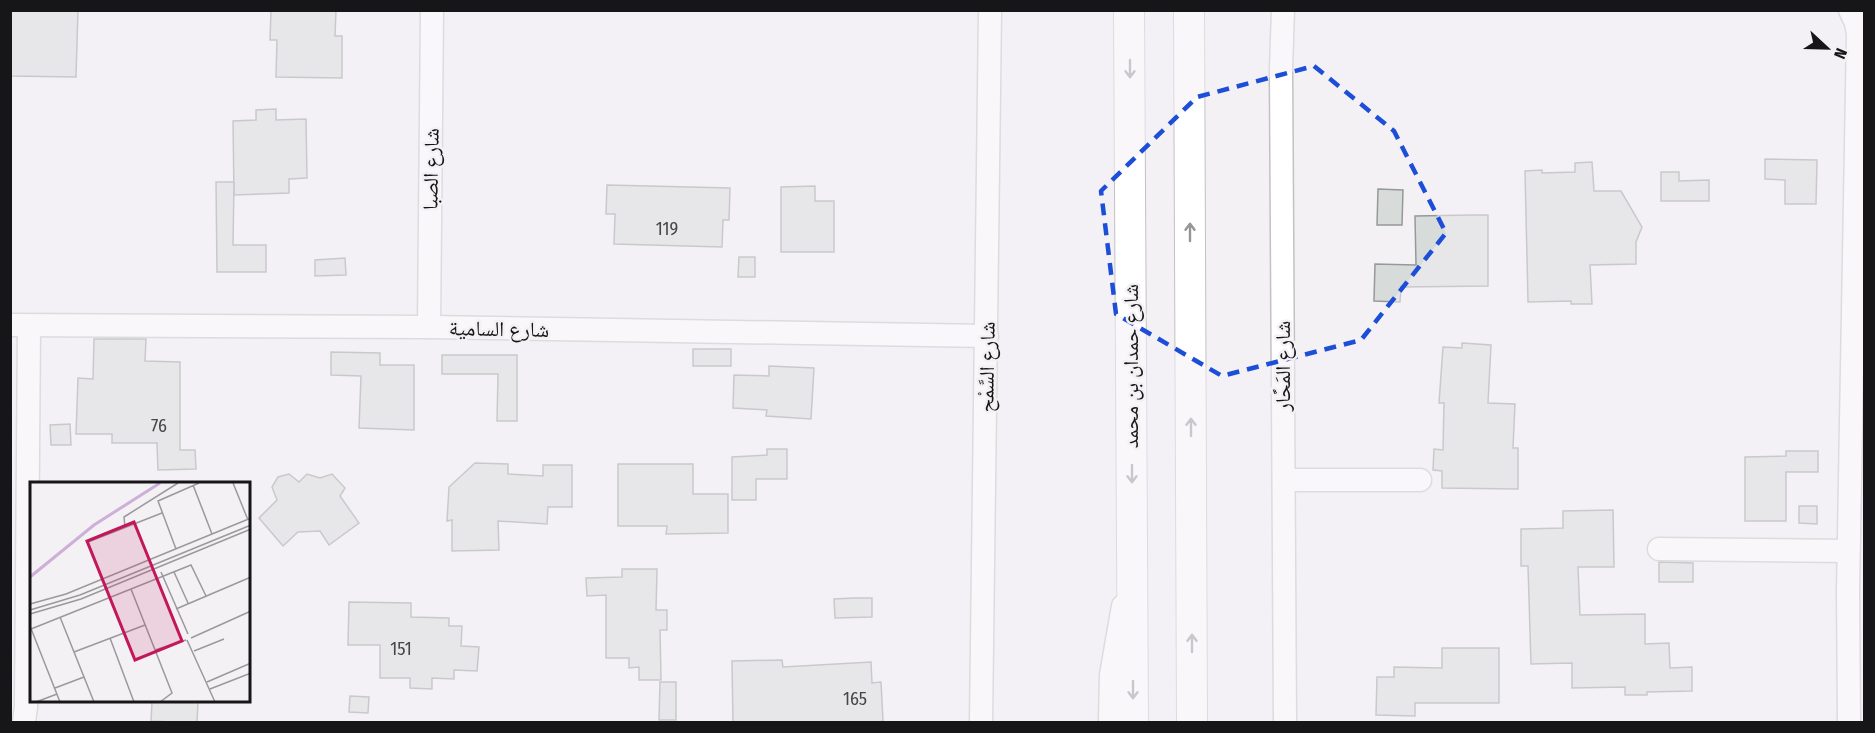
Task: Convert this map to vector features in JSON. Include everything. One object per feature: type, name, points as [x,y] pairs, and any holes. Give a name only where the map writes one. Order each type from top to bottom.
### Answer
[{"type":"main road","name":"شارع حمدان بن محمد","points":[[1129,10],[1133,723]]},
{"type":"main road","points":[[1188,10],[1192,723]]},
{"type":"street","name":"شارع الصبا","points":[[429,327],[432,10]]},
{"type":"street","name":"شارع السَّمْح","points":[[981,723],[990,10]]},
{"type":"street","name":"شارع المَحَّار","points":[[1283,10],[1281,69],[1285,723]]},
{"type":"street","points":[[1849,723],[1856,591],[1848,551],[1858,34],[1850,10]]},
{"type":"street","name":"شارع السامية","points":[[20,325],[429,327],[987,336]]},
{"type":"street","points":[[20,325],[26,717]]},
{"type":"street","points":[[1284,480],[1420,480]]},
{"type":"street","points":[[1659,549],[1848,551]]},
{"type":"street","points":[[1110,723],[1111,675],[1115,648],[1133,570]]},
{"type":"highlighted area","points":[[1314,66],[1394,131],[1446,233],[1361,340],[1222,376],[1116,314],[1101,191],[1197,97]]},
{"type":"building","points":[[10,10],[78,10],[76,77],[10,76]]},
{"type":"building","points":[[271,10],[336,10],[335,36],[342,36],[342,78],[276,77],[277,40],[270,40]]},
{"type":"building","points":[[276,109],[276,120],[306,119],[307,178],[289,179],[289,193],[234,195],[233,121],[256,120],[256,110]]},
{"type":"building","points":[[1765,159],[1817,160],[1816,204],[1785,204],[1785,180],[1765,179]]},
{"type":"building","points":[[1592,162],[1594,191],[1621,191],[1642,227],[1636,242],[1636,264],[1590,265],[1592,304],[1571,304],[1571,301],[1528,302],[1525,171],[1575,172],[1575,163]]},
{"type":"building","points":[[1661,172],[1679,172],[1679,181],[1709,180],[1709,201],[1661,201]]},
{"type":"building","points":[[216,182],[234,182],[233,245],[266,245],[266,272],[217,272]]},
{"type":"building","points":[[607,185],[730,188],[729,220],[723,220],[722,247],[614,244],[615,214],[606,214]]},
{"type":"building","points":[[815,186],[815,201],[834,201],[834,252],[781,252],[781,187]]},
{"type":"building","points":[[1378,189],[1403,190],[1402,225],[1377,225]]},
{"type":"building","points":[[1488,215],[1488,286],[1401,287],[1400,302],[1374,301],[1375,264],[1416,265],[1415,216]]},
{"type":"building","points":[[739,257],[755,257],[755,277],[738,277]]},
{"type":"building","points":[[345,258],[346,275],[315,276],[315,260]]},
{"type":"building","points":[[94,339],[146,339],[145,361],[180,362],[180,450],[195,450],[196,469],[158,470],[157,443],[112,443],[112,434],[76,434],[78,378],[93,379]]},
{"type":"building","points":[[1462,343],[1491,345],[1488,403],[1515,404],[1513,448],[1518,448],[1518,489],[1442,488],[1442,471],[1433,470],[1434,449],[1443,450],[1444,403],[1439,403],[1443,347],[1462,348]]},
{"type":"building","points":[[693,349],[731,349],[731,366],[693,366]]},
{"type":"building","points":[[331,352],[380,353],[380,365],[414,365],[414,430],[359,428],[361,376],[331,375]]},
{"type":"building","points":[[442,355],[517,355],[517,421],[497,421],[498,374],[442,374]]},
{"type":"building","points":[[769,366],[814,368],[811,419],[766,416],[767,410],[733,408],[734,375],[769,376]]},
{"type":"building","points":[[70,424],[71,445],[51,445],[50,425]]},
{"type":"building","points":[[767,449],[787,449],[787,479],[756,479],[756,500],[732,500],[732,457],[767,455]]},
{"type":"building","points":[[1786,451],[1818,451],[1818,472],[1786,472],[1786,521],[1745,521],[1745,457],[1786,456]]},
{"type":"building","points":[[475,463],[508,464],[508,474],[543,476],[543,465],[572,465],[572,507],[548,507],[547,524],[498,521],[499,550],[452,551],[452,520],[447,521],[449,487]]},
{"type":"building","points":[[618,464],[693,464],[693,494],[728,494],[728,533],[666,534],[667,526],[618,526]]},
{"type":"building","points":[[289,474],[299,482],[307,474],[320,478],[332,474],[345,488],[340,496],[359,523],[329,545],[320,531],[298,532],[283,546],[259,518],[277,500],[272,487],[278,477]]},
{"type":"building","points":[[1799,506],[1817,506],[1817,524],[1799,523]]},
{"type":"building","points":[[1613,510],[1614,567],[1578,567],[1580,615],[1645,614],[1645,644],[1669,643],[1670,668],[1692,667],[1692,691],[1625,695],[1625,687],[1572,688],[1572,663],[1531,664],[1528,566],[1521,566],[1521,529],[1563,528],[1563,511]]},
{"type":"building","points":[[1659,562],[1693,563],[1693,582],[1659,582]]},
{"type":"building","points":[[622,569],[657,569],[656,610],[667,610],[667,630],[660,630],[661,680],[639,680],[639,667],[629,668],[629,658],[606,658],[606,595],[587,596],[586,578],[622,577]]},
{"type":"building","points":[[872,598],[872,617],[835,618],[834,599]]},
{"type":"building","points":[[349,602],[411,603],[411,617],[449,618],[449,626],[462,626],[461,646],[479,647],[477,671],[454,670],[454,679],[432,678],[432,689],[410,688],[410,678],[380,678],[380,645],[348,645]]},
{"type":"building","points":[[1442,648],[1499,648],[1499,703],[1415,703],[1415,716],[1376,715],[1377,677],[1394,677],[1394,667],[1442,668]]},
{"type":"building","points":[[782,660],[783,667],[871,662],[872,683],[881,682],[883,721],[874,723],[733,723],[732,661]]},
{"type":"building","points":[[660,682],[676,682],[676,720],[659,720]]},
{"type":"building","points":[[350,696],[369,697],[368,713],[349,712]]},
{"type":"building","points":[[152,703],[198,703],[197,723],[151,721]]}]
